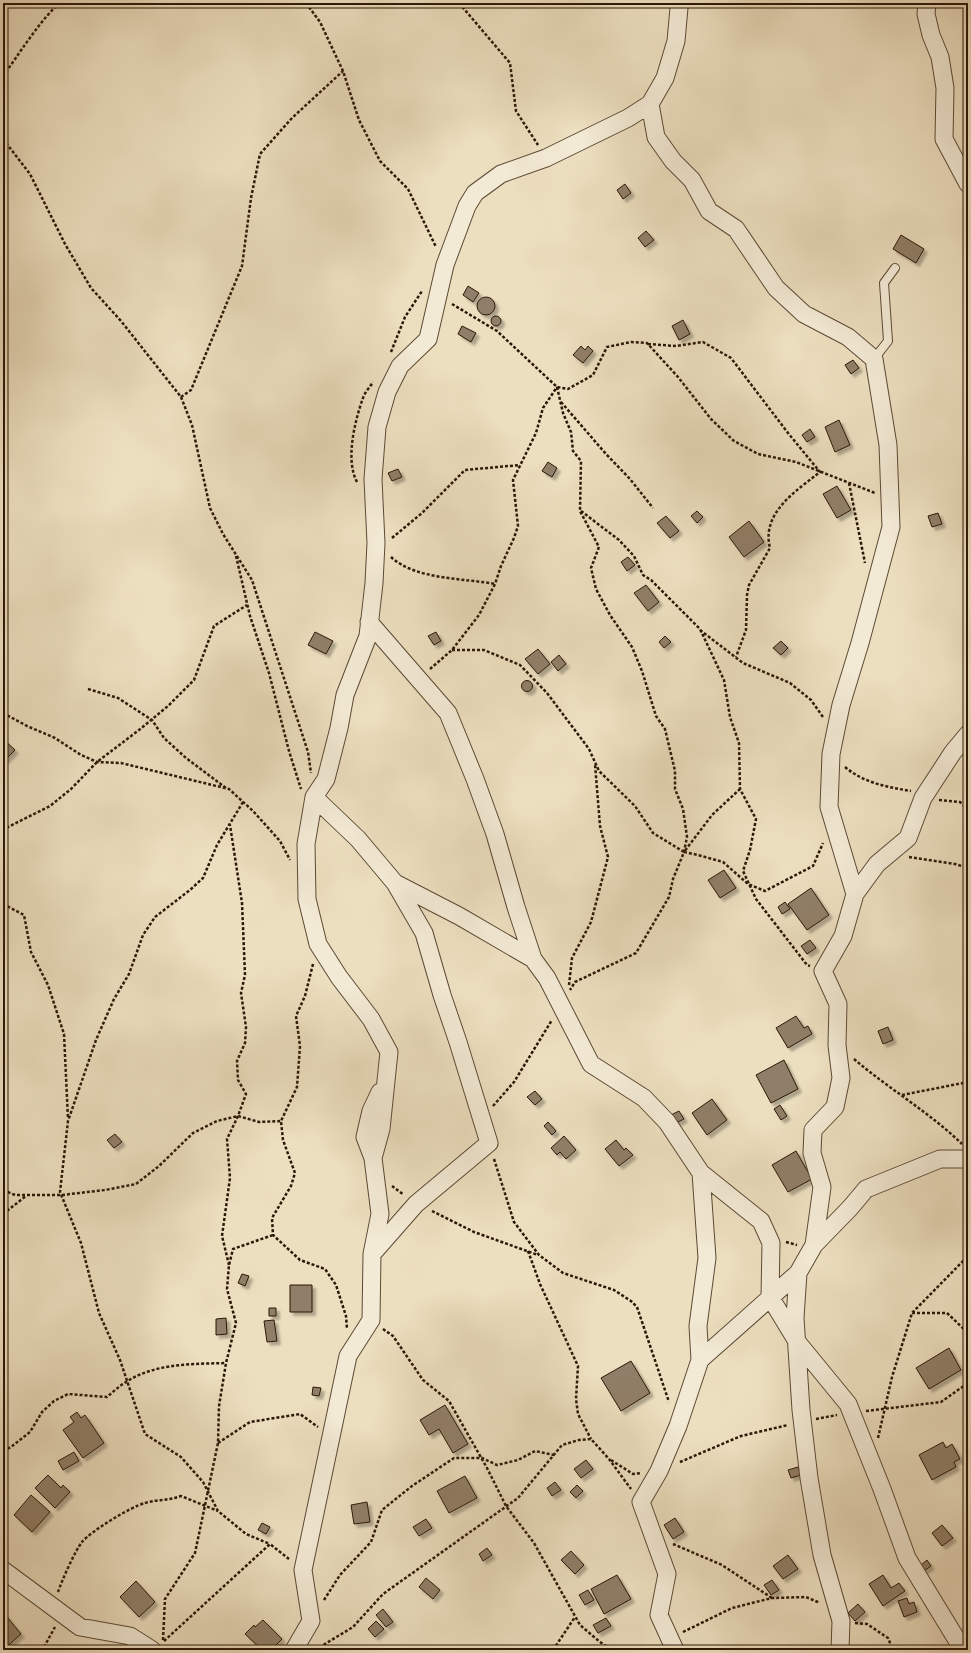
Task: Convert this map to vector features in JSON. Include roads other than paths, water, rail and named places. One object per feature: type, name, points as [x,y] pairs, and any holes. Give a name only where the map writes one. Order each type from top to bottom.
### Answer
[{"type":"street","points":[[926,3],[926,14],[931,35],[940,57],[945,88],[944,139],[968,184]]},
{"type":"street","points":[[294,1650],[311,1621],[303,1570],[348,1356],[371,1320],[372,1254],[380,1214],[374,1166],[381,1129],[389,1052],[371,1019],[339,977],[318,944],[307,898],[306,844],[313,805],[326,779],[339,728],[345,695],[368,636],[378,546],[373,479],[377,427],[387,392],[400,366],[428,339],[445,265],[467,206],[474,193],[501,174],[546,158],[628,118],[650,104],[665,78],[676,41],[679,8]]},
{"type":"street","points":[[650,104],[656,137],[673,161],[692,180],[709,211],[736,229],[776,288],[804,314],[848,337],[874,359],[888,445],[891,527],[860,643],[841,705],[832,754],[829,807],[855,894]]},
{"type":"street","points":[[370,622],[448,713],[476,779],[495,834],[533,959],[548,978],[591,1064],[644,1098],[667,1122],[701,1173],[761,1221],[771,1243],[770,1297],[798,1343],[848,1404],[907,1558],[964,1650]]},
{"type":"street","points":[[814,1245],[822,1187],[812,1153],[814,1130],[835,1107],[841,1078],[837,1044],[838,1004],[823,971],[843,936],[855,894],[877,864],[908,838],[923,798],[953,752],[968,734]]},
{"type":"street","points":[[313,805],[358,839],[395,883],[424,933],[489,1143],[416,1204],[372,1254]]},
{"type":"street","points":[[395,883],[459,916],[533,959]]},
{"type":"street","points":[[700,1360],[798,1273],[814,1245],[850,1208],[866,1189],[940,1159],[965,1152]]},
{"type":"street","points":[[673,1644],[659,1614],[667,1574],[641,1502],[659,1471],[678,1426],[700,1360],[698,1326],[707,1258],[701,1173]]},
{"type":"street","points":[[798,1273],[795,1318],[798,1343],[801,1410],[809,1478],[822,1555],[840,1621],[840,1650]]},
{"type":"street","points":[[3,1570],[52,1608],[80,1627],[130,1636],[152,1650]]},
{"type":"lane","points":[[874,359],[888,342],[884,283],[895,268]]}]
